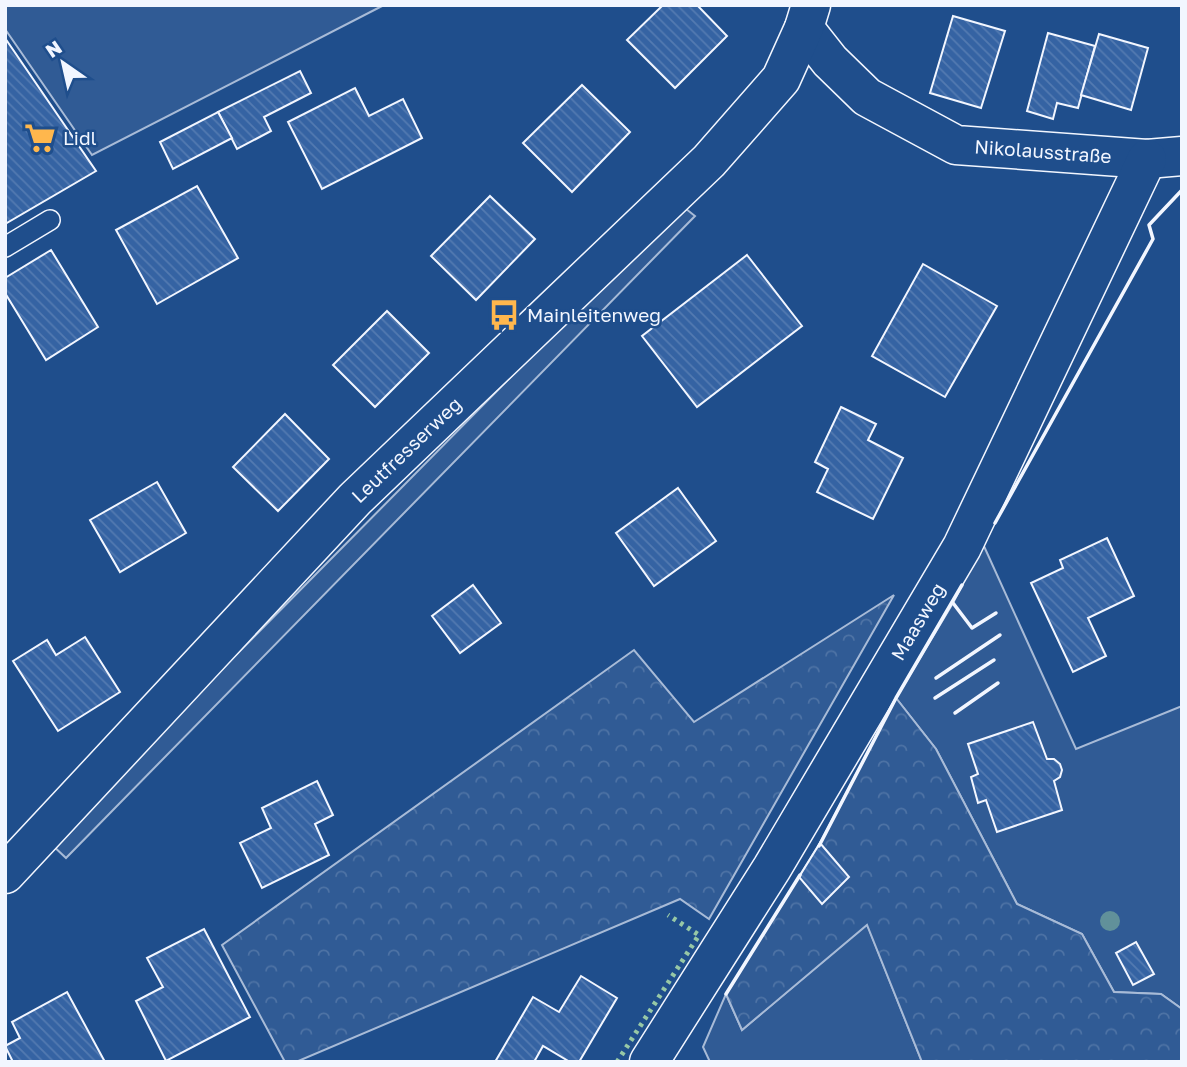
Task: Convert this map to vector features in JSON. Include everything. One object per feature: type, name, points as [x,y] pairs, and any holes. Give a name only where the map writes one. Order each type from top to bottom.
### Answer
[{"type":"street","name":"Nikolausstraße","points":[[808,17],[830,61],[867,97],[956,145],[1164,158]]},
{"type":"street","name":"Leutfresserweg","points":[[5,874],[355,499],[709,161],[781,79],[808,17]]},
{"type":"street","name":"Maasweg","points":[[649,1062],[772,868],[962,547],[1164,158]]},
{"type":"lane","points":[[5,247],[50,220]]},
{"type":"shaded area","points":[[5,5],[384,5],[92,155],[5,29]]},
{"type":"shaded area","points":[[681,205],[695,216],[66,858],[50,843]]},
{"type":"shaded area","points":[[983,544],[1076,749],[1182,706],[1182,1009],[1161,994],[1114,992],[1082,934],[1017,904],[936,749],[896,698],[953,603]]},
{"type":"shaded area","points":[[867,924],[922,1062],[710,1062],[703,1047],[726,994],[742,1030]]},
{"type":"green space","points":[[894,595],[709,919],[680,899],[296,1062],[285,1062],[222,945],[634,650],[694,722]]},
{"type":"green space","points":[[896,698],[936,749],[1017,904],[1082,934],[1114,992],[1161,994],[1182,1009],[1182,1062],[922,1062],[867,925],[742,1030],[726,994],[820,843]]},
{"type":"building","points":[[663,5],[697,5],[727,36],[675,88],[627,40]]},
{"type":"building","points":[[953,16],[1005,31],[981,108],[930,93]]},
{"type":"building","points":[[1048,33],[1095,46],[1078,108],[1057,103],[1053,119],[1027,111]]},
{"type":"building","points":[[1099,34],[1148,48],[1131,110],[1081,95]]},
{"type":"building","name":"Lidl","points":[[5,38],[96,171],[5,224]]},
{"type":"building","points":[[300,71],[311,93],[264,117],[271,131],[237,149],[218,112]]},
{"type":"building","points":[[582,85],[630,132],[572,192],[523,143]]},
{"type":"building","points":[[355,88],[369,116],[403,99],[422,138],[322,189],[288,122]]},
{"type":"building","points":[[218,112],[232,138],[173,169],[160,142]]},
{"type":"building","points":[[197,186],[238,258],[157,304],[116,230]]},
{"type":"building","points":[[490,196],[535,239],[476,300],[431,256]]},
{"type":"building","points":[[51,250],[98,327],[46,360],[5,293],[5,278]]},
{"type":"building","points":[[747,255],[802,326],[697,407],[642,336]]},
{"type":"building","points":[[923,264],[997,306],[945,397],[872,356]]},
{"type":"building","points":[[387,311],[429,353],[375,407],[333,365]]},
{"type":"building","points":[[841,407],[876,424],[868,440],[903,458],[873,519],[817,492],[828,469],[815,462]]},
{"type":"building","points":[[285,414],[329,459],[278,511],[233,467]]},
{"type":"building","points":[[157,482],[186,533],[120,572],[90,520]]},
{"type":"building","points":[[678,488],[716,541],[654,586],[616,533]]},
{"type":"building","points":[[1107,538],[1134,596],[1088,618],[1106,656],[1073,672],[1031,583],[1063,568],[1060,560]]},
{"type":"building","points":[[473,585],[501,623],[460,653],[432,616]]},
{"type":"building","points":[[85,637],[120,692],[58,731],[13,661],[47,640],[56,655]]},
{"type":"building","points":[[1033,722],[1047,759],[1054,759],[1062,770],[1060,777],[1054,781],[1062,810],[997,832],[986,800],[978,803],[971,777],[978,774],[968,744]]},
{"type":"building","points":[[317,781],[333,815],[315,824],[329,855],[262,888],[240,843],[271,828],[262,808]]},
{"type":"building","points":[[820,843],[849,877],[822,904],[799,877]]},
{"type":"building","points":[[204,929],[250,1017],[166,1061],[136,1001],[163,987],[147,958]]},
{"type":"building","points":[[1136,942],[1154,974],[1133,985],[1116,953]]},
{"type":"building","points":[[581,976],[617,998],[579,1062],[570,1062],[543,1046],[534,1062],[495,1062],[533,997],[559,1012]]},
{"type":"building","points":[[67,992],[105,1062],[13,1062],[5,1046],[20,1038],[12,1022]]},
{"type":"hedge","points":[[617,1062],[699,935],[668,915]]},
{"type":"wall","points":[[995,523],[1153,239],[1149,225],[1182,190]]},
{"type":"wall","points":[[819,846],[896,698],[962,585]]},
{"type":"wall","points":[[953,603],[972,628],[996,613]]},
{"type":"wall","points":[[936,678],[1000,635]]},
{"type":"wall","points":[[935,698],[994,660]]},
{"type":"wall","points":[[955,713],[998,683]]},
{"type":"wall","points":[[726,994],[800,875]]},
{"type":"place","name":"Lidl","points":[[40,138]]},
{"type":"place","name":"Mainleitenweg","points":[[504,315]]}]
